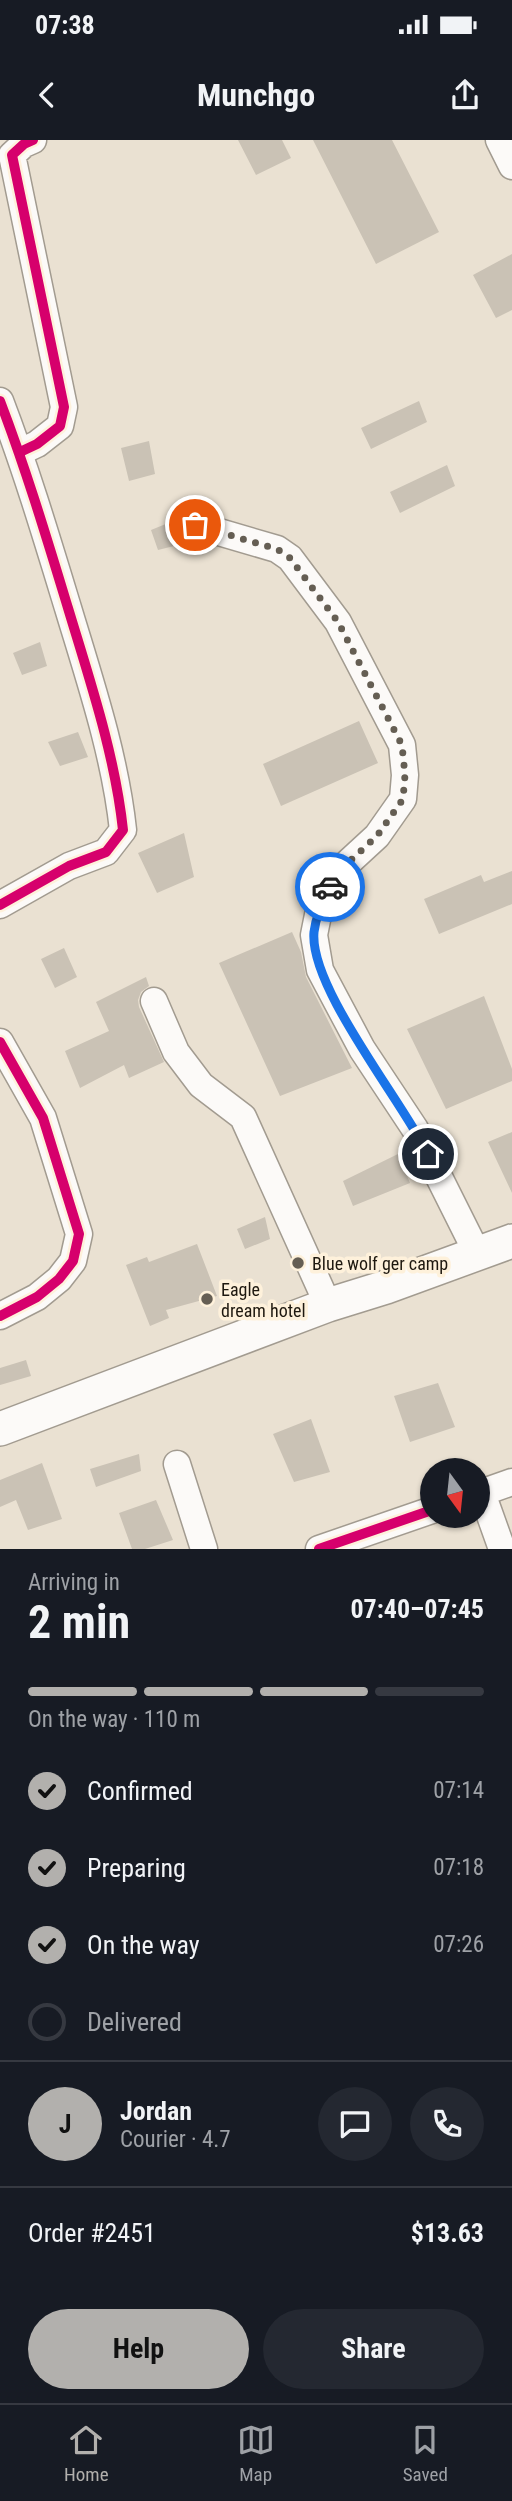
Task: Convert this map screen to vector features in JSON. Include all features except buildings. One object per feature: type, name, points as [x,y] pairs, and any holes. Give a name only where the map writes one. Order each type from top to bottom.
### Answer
[{"type":"main road","points":[[0,1429],[328,1305],[512,1241]]},
{"type":"street","points":[[20,452],[37,444],[60,426],[64,407],[12,155],[33,140]]},
{"type":"street","points":[[499,140],[512,166]]},
{"type":"street","points":[[0,401],[20,452],[95,697],[119,794],[123,830],[106,852],[69,866],[0,905]]},
{"type":"street","points":[[195,525],[277,549],[290,558],[338,622],[402,745],[405,775],[403,799],[377,836],[339,871],[320,905],[314,935],[320,970],[362,1049],[415,1129],[477,1254]]},
{"type":"street","points":[[154,1001],[176,1052],[201,1086],[243,1116],[328,1305]]},
{"type":"street","points":[[0,1042],[43,1118],[79,1234],[73,1261],[59,1279],[37,1297],[0,1315]]},
{"type":"street","points":[[177,1464],[204,1549]]},
{"type":"street","points":[[490,1490],[512,1482]]},
{"type":"street","points":[[319,1549],[420,1514]]},
{"type":"street","points":[[490,1519],[502,1549]]},
{"type":"cycle path","points":[[20,452],[37,444],[60,426],[64,407],[12,155],[33,140]]},
{"type":"cycle path","points":[[0,401],[36,504],[93,691],[108,746],[123,830],[106,852],[69,866],[0,905]]},
{"type":"cycle path","points":[[0,1042],[43,1118],[79,1234],[73,1261],[59,1279],[37,1297],[0,1316]]},
{"type":"cycle path","points":[[319,1549],[420,1514]]},
{"type":"way so far","points":[[195,525],[277,549],[290,558],[338,622],[402,745],[405,775],[403,799],[377,836],[339,871],[330,887]]},
{"type":"place","name":"Blue wolf ger camp","points":[[298,1263]]},
{"type":"place","name":"Eagle dream hotel","points":[[207,1299]]},
{"type":"route","points":[[330,887],[320,905],[314,935],[320,970],[362,1049],[415,1129],[428,1154]]}]
